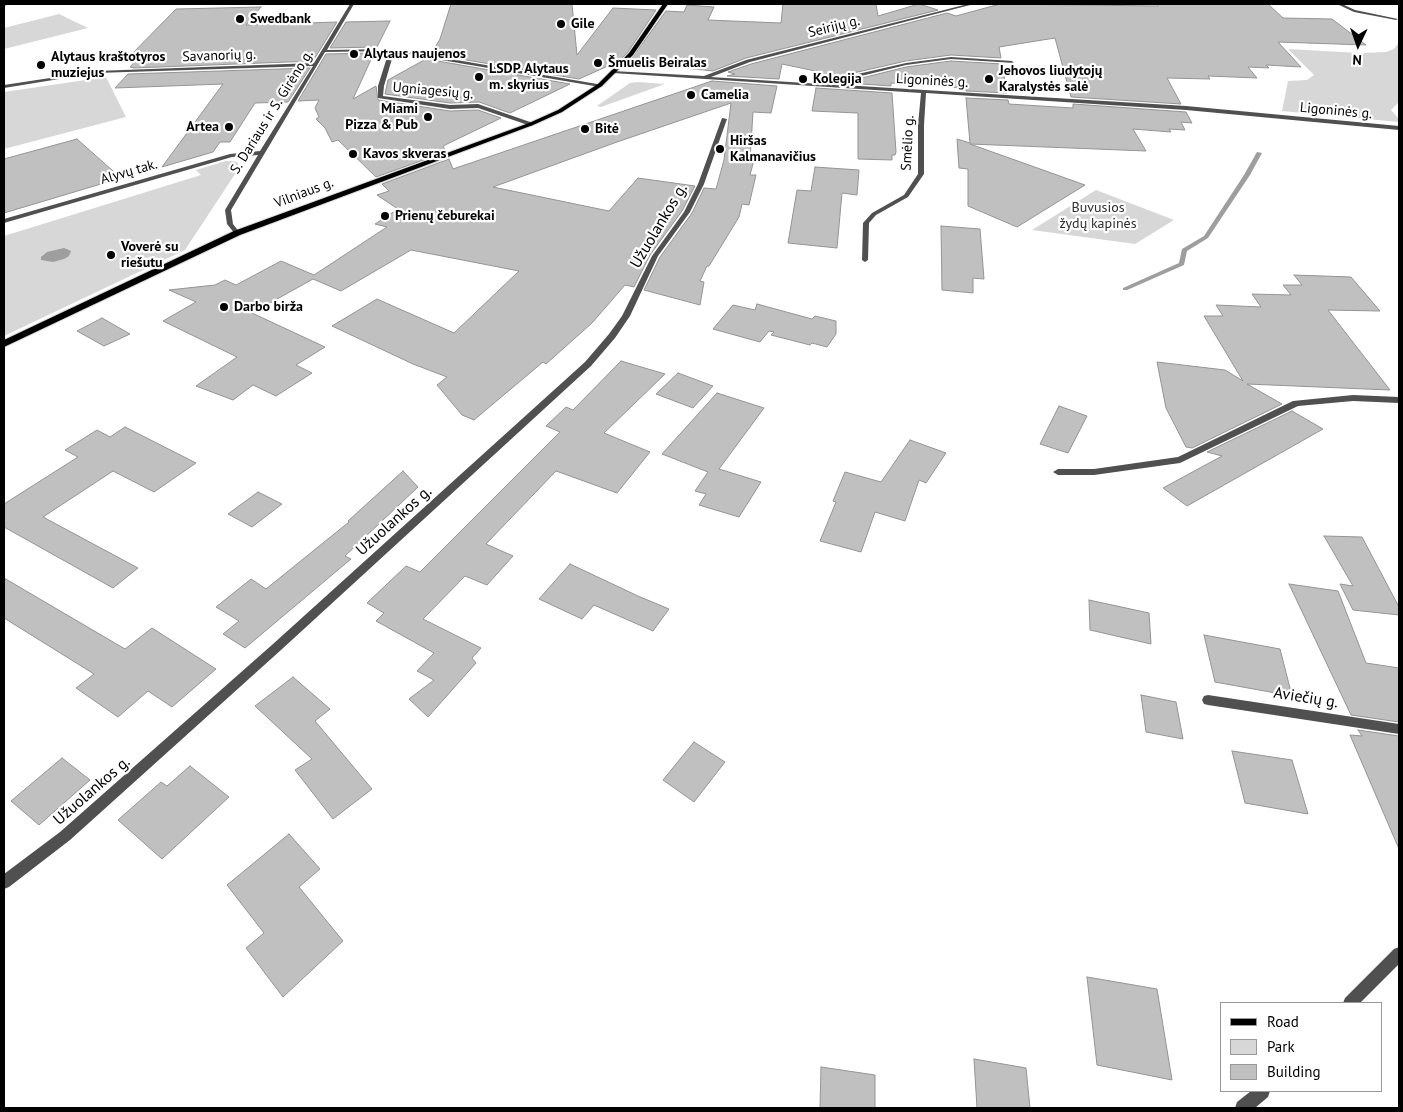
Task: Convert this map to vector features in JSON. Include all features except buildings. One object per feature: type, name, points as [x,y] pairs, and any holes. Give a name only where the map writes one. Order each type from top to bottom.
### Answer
[{"type":"main road","name":"Vilniaus g.","points":[[4,344],[238,233],[531,124],[574,103],[613,72],[641,41],[665,4]]},
{"type":"street","points":[[4,5],[8,4]]},
{"type":"street","name":"S. Dariaus ir S. Girėno g.","points":[[238,233],[230,224],[228,210],[352,4]]},
{"type":"street","name":"Seirijų g.","points":[[703,78],[748,61],[972,4]]},
{"type":"street","points":[[1339,4],[1354,11],[1396,19]]},
{"type":"street","name":"Ugniagesių g.","points":[[392,50],[380,97],[450,107],[478,106],[531,124]]},
{"type":"street","name":"Ugniagesių g.","points":[[324,51],[392,50],[600,84]]},
{"type":"street","points":[[838,86],[851,77],[906,64],[951,58],[1012,62]]},
{"type":"street","name":"Savanorių g.","points":[[4,86],[96,72],[316,64]]},
{"type":"street","name":"Ligoninės g.","points":[[613,72],[1177,108],[1399,128]]},
{"type":"street","name":"Smėlio g.","points":[[865,260],[866,223],[874,214],[906,196],[921,174],[921,125],[924,91]]},
{"type":"street","name":"Užuolankos g.","points":[[4,882],[65,836],[277,647],[588,364],[626,316],[655,256],[687,212],[701,184],[724,119]]},
{"type":"street","name":"Alyvų tak.","points":[[4,221],[232,155],[262,153]]},
{"type":"street","points":[[1058,472],[1117,470],[1180,460],[1296,403],[1354,398],[1399,400]]},
{"type":"street","name":"Aviečių g.","points":[[1208,700],[1399,729]]},
{"type":"street","points":[[1351,1002],[1399,954]]},
{"type":"street","points":[[1243,1108],[1261,1092]]},
{"type":"green space","points":[[59,14],[88,28],[4,49],[4,28]]},
{"type":"green space","points":[[1399,42],[1399,102],[1391,110],[1399,119],[1399,122],[1282,111],[1288,81],[1307,80],[1314,75],[1288,49],[1360,53],[1386,52],[1394,49]]},
{"type":"green space","points":[[106,77],[126,117],[4,149],[4,92]]},
{"type":"green space","points":[[630,83],[665,84],[601,107],[597,106]]},
{"type":"green space","points":[[226,161],[238,163],[239,168],[185,250],[4,336],[4,236],[201,175],[196,170]]},
{"type":"green space","name":"Buvusios žydų kapinės","points":[[1096,190],[1174,220],[1135,244],[1032,230]]},
{"type":"shaded area","points":[[64,248],[71,251],[69,256],[64,259],[53,262],[41,260],[41,257],[47,252]]},
{"type":"waterway","points":[[1125,289],[1182,264],[1184,250],[1206,237],[1247,175],[1259,153]]},
{"type":"place","name":"Swedbank","points":[[240,19]]},
{"type":"place","name":"Gile","points":[[561,24]]},
{"type":"place","name":"Alytaus naujenos","points":[[354,54]]},
{"type":"place","name":"Šmuelis Beiralas","points":[[598,63]]},
{"type":"place","name":"Alytaus kraštotyros muziejus","points":[[41,65]]},
{"type":"place","name":"LSDP Alytaus m. skyrius","points":[[479,77]]},
{"type":"place","name":"Kolegija","points":[[803,79]]},
{"type":"place","name":"Jehovos liudytojų Karalystės salė","points":[[989,79]]},
{"type":"place","name":"Camelia","points":[[691,95]]},
{"type":"place","name":"Miami Pizza & Pub","points":[[428,117]]},
{"type":"place","name":"Artea","points":[[229,127]]},
{"type":"place","name":"Bitė","points":[[585,129]]},
{"type":"place","name":"Hiršas Kalmanavičius","points":[[720,149]]},
{"type":"place","name":"Kavos skveras","points":[[353,154]]},
{"type":"place","name":"Prienų čeburekai","points":[[385,216]]},
{"type":"place","name":"Voverė su riešutu","points":[[111,255]]},
{"type":"place","name":"Darbo birža","points":[[224,307]]}]
